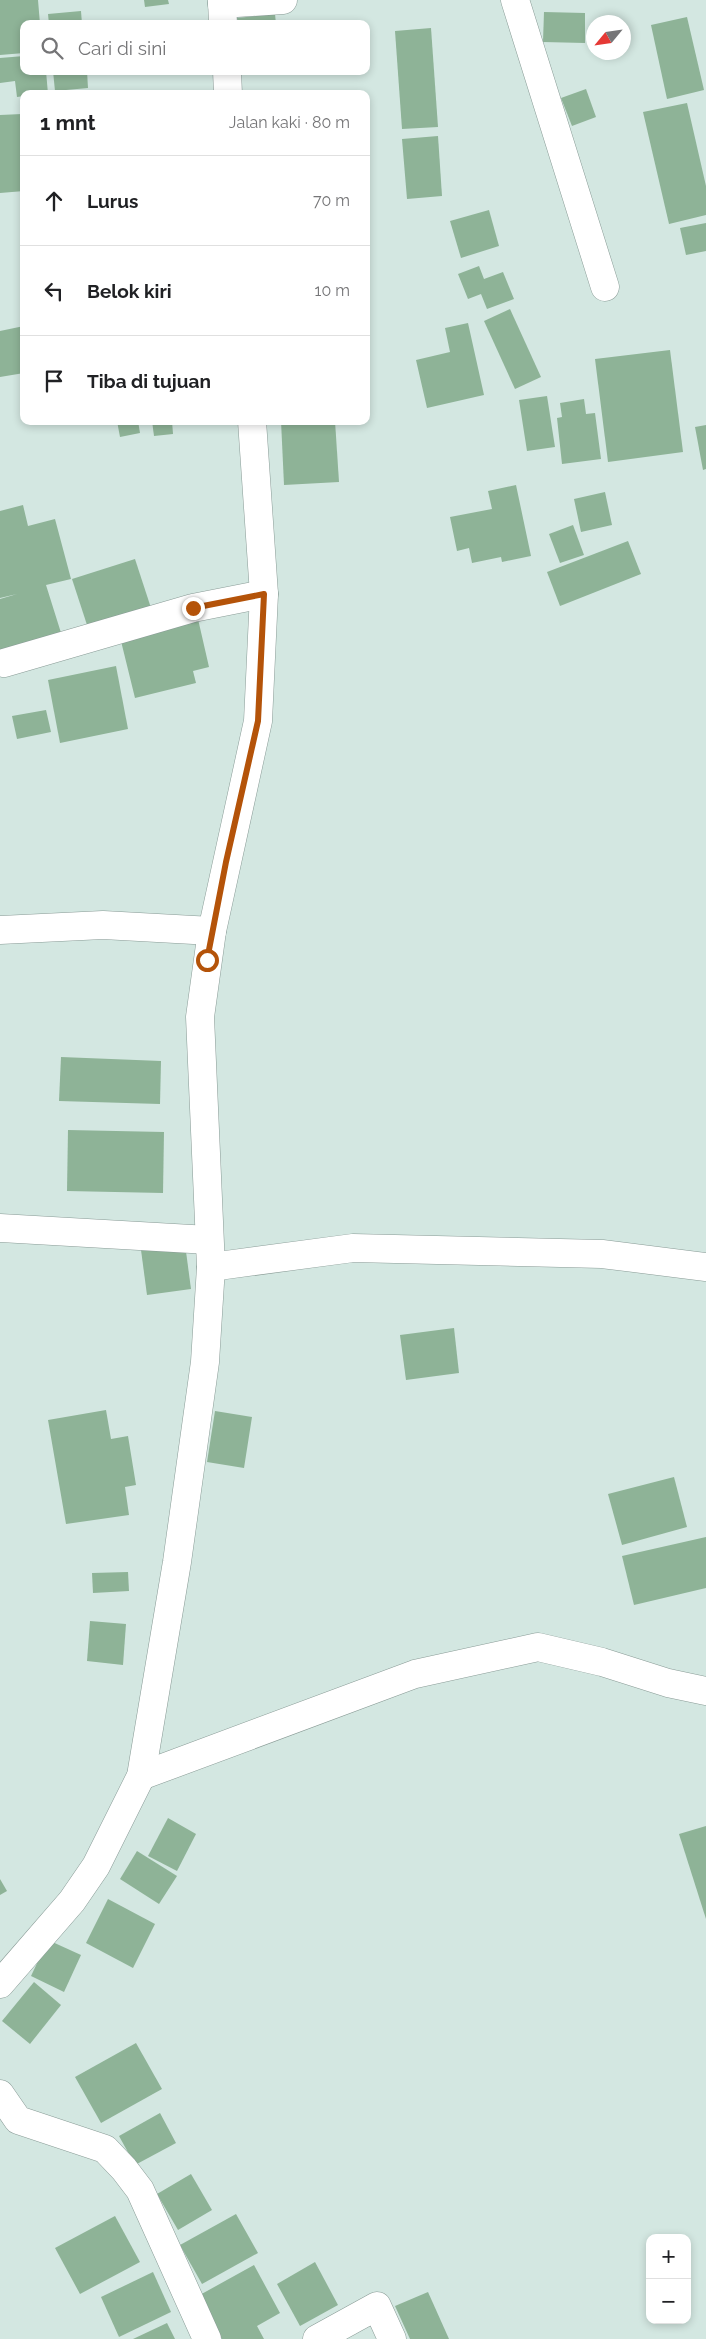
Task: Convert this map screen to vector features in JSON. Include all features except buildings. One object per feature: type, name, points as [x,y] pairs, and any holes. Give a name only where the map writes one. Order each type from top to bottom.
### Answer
[{"type":"street","points":[[222,9],[284,0]]},
{"type":"street","points":[[515,0],[605,287]]},
{"type":"street","points":[[227,75],[228,90]]},
{"type":"street","points":[[0,1984],[72,1901],[96,1866],[142,1776],[177,1562],[205,1362],[211,1267],[200,1017],[212,931],[258,721],[264,594],[252,425]]},
{"type":"street","points":[[4,662],[193,608],[264,594]]},
{"type":"street","points":[[0,930],[102,925],[212,931]]},
{"type":"street","points":[[0,1228],[209,1240]]},
{"type":"street","points":[[211,1267],[352,1248],[602,1254],[706,1267]]},
{"type":"street","points":[[142,1776],[415,1674],[538,1647],[602,1662],[668,1682],[706,1691]]},
{"type":"street","points":[[0,2094],[18,2120],[105,2149],[124,2169],[140,2190],[207,2339]]},
{"type":"street","points":[[317,2339],[377,2306],[392,2339]]},
{"type":"route","points":[[193,608],[264,594],[258,721],[244,790],[226,862],[207,960]]}]
